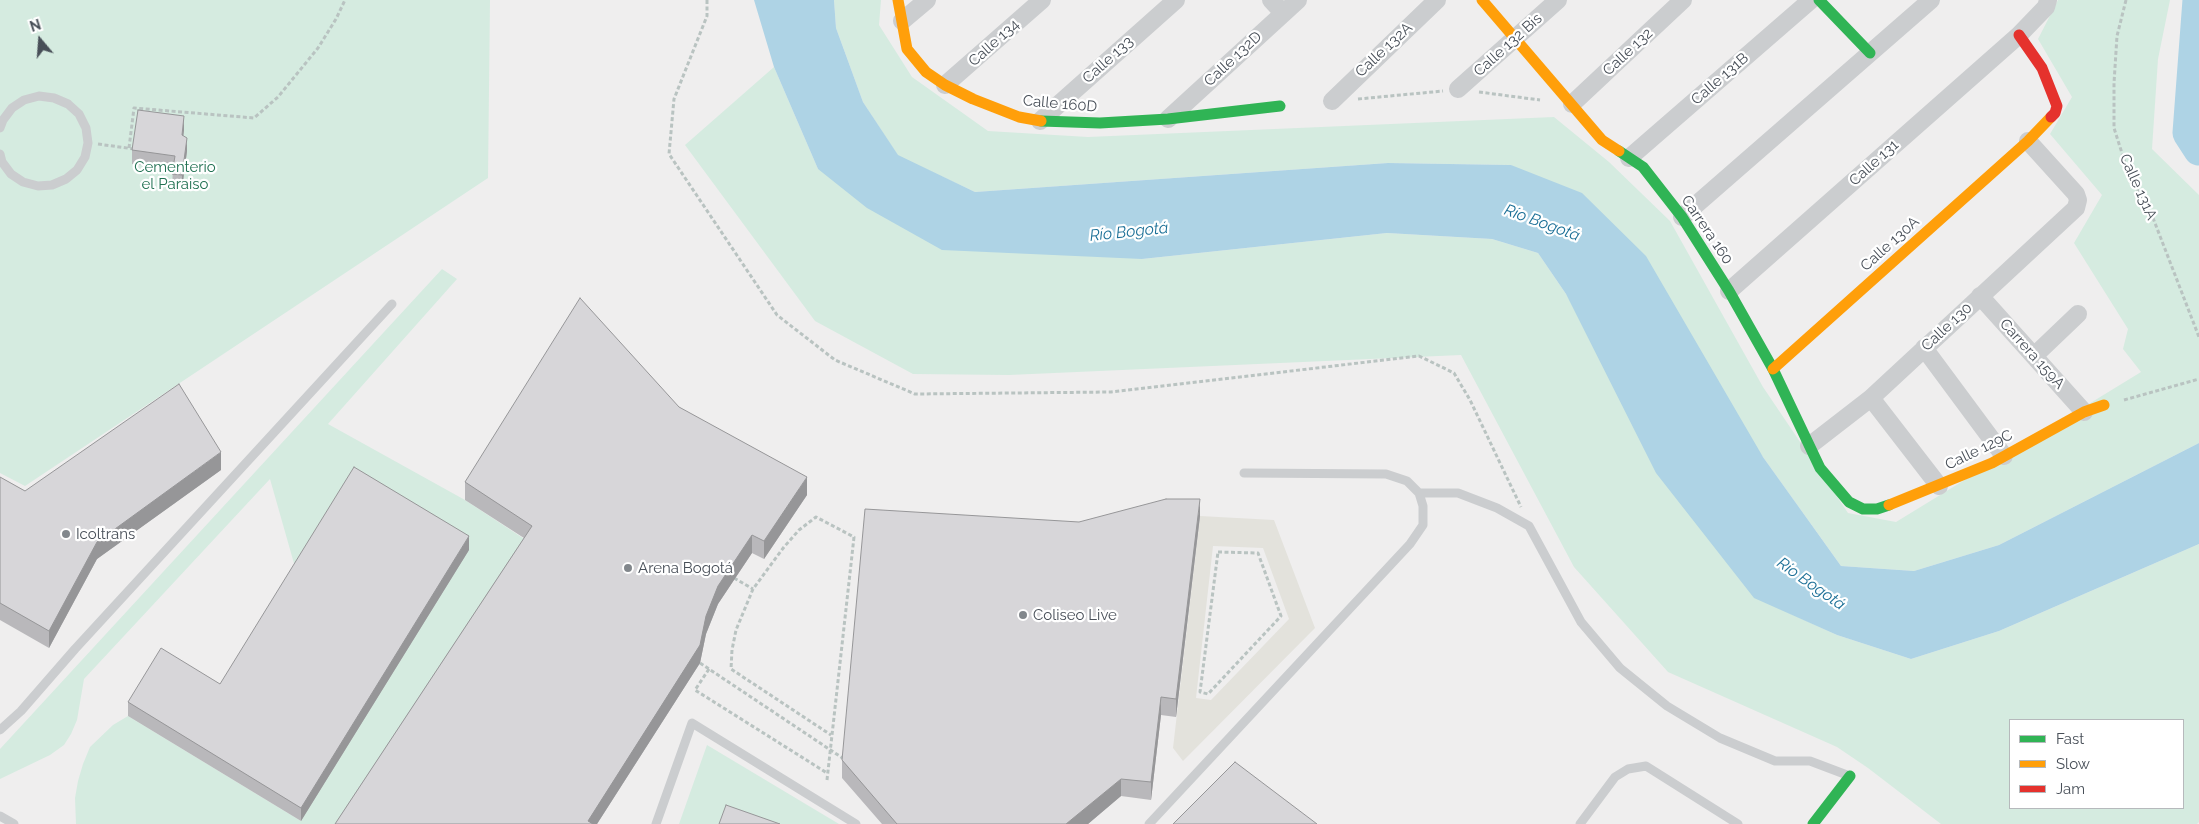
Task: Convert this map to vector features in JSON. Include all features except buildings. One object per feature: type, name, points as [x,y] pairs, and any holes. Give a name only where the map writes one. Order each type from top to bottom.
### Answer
[{"type":"street","name":"Calle 160D","points":[[898,0],[907,49],[926,72],[945,85],[1019,117],[1040,121],[1100,123],[1168,119],[1280,106]]},
{"type":"street","points":[[902,21],[927,0]]},
{"type":"street","name":"Calle 134","points":[[945,85],[1042,0]]},
{"type":"street","name":"Calle 133","points":[[1040,121],[1176,0]]},
{"type":"street","name":"Calle 132D","points":[[1168,119],[1277,6],[1298,0]]},
{"type":"street","name":"Calle 132A","points":[[1332,101],[1438,0]]},
{"type":"street","name":"Carrera 160","points":[[1482,0],[1602,140],[1642,166],[1682,217],[1729,291],[1774,369],[1820,468],[1849,502],[1863,509]]},
{"type":"street","name":"Calle 132 Bis","points":[[1458,89],[1558,0]]},
{"type":"street","name":"Calle 132","points":[[1572,104],[1683,0]]},
{"type":"street","name":"Calle 131B","points":[[1629,158],[1811,0]]},
{"type":"street","points":[[1819,0],[1870,53]]},
{"type":"street","points":[[1682,217],[1931,0]]},
{"type":"street","name":"Calle 131","points":[[1729,291],[2019,35],[2046,8],[2048,0]]},
{"type":"street","name":"Calle 130A","points":[[1774,369],[2028,141],[2055,113],[2056,106],[2042,68],[2019,35]]},
{"type":"street","name":"Calle 130","points":[[1809,446],[1871,398],[2076,208],[2078,200],[2076,194],[2028,141]]},
{"type":"street","name":"Carrera 159A","points":[[1980,296],[2084,412]]},
{"type":"street","points":[[2034,356],[2078,314]]},
{"type":"street","points":[[1924,348],[2004,456]]},
{"type":"street","points":[[1871,398],[1939,486]]},
{"type":"street","name":"Calle 129C","points":[[1863,509],[1877,509],[1939,486],[2004,456],[2084,412],[2104,405]]},
{"type":"street","points":[[1813,824],[1850,776]]},
{"type":"lane","points":[[0,128],[3,120],[12,108],[24,100],[39,96],[54,98],[68,104],[79,114],[86,128],[88,143],[85,157],[77,170],[66,179],[52,185],[38,186],[23,182],[11,174],[2,162],[0,154]]},
{"type":"lane","points":[[0,730],[21,712],[82,642],[392,304]]},
{"type":"lane","points":[[1149,824],[1410,544],[1422,525],[1423,506],[1419,493],[1407,481],[1386,474],[1244,473]]},
{"type":"lane","points":[[1419,493],[1458,493],[1497,508],[1530,526],[1581,622],[1620,668],[1660,700],[1720,738],[1775,761],[1810,761],[1850,776]]},
{"type":"lane","points":[[656,824],[692,723],[856,824]]},
{"type":"lane","points":[[1580,824],[1615,777],[1628,769],[1646,766],[1738,824]]},
{"type":"lane","points":[[0,816],[14,824]]},
{"type":"path","points":[[129,148],[134,108],[254,118],[278,97],[318,48],[345,0]]},
{"type":"path","points":[[707,0],[707,16],[674,99],[668,154],[777,315],[835,360],[915,394],[1111,392],[1419,356],[1454,373],[1470,400],[1530,526]]},
{"type":"path","name":"Calle 131A","points":[[2126,0],[2116,36],[2114,128],[2128,172],[2153,218],[2199,337]]},
{"type":"path","points":[[88,143],[134,149]]},
{"type":"path","points":[[2104,405],[2199,380]]},
{"type":"path","points":[[826,780],[854,537],[816,517],[799,530],[784,547],[753,589],[736,630],[731,669],[831,735]]},
{"type":"path","points":[[1218,552],[1258,553],[1281,616],[1208,694],[1198,692],[1218,552]]},
{"type":"path","points":[[734,578],[753,589]]},
{"type":"path","points":[[700,663],[844,759]]},
{"type":"path","points":[[709,669],[695,690],[827,773]]},
{"type":"shaded area","points":[[1200,516],[1274,520],[1315,628],[1183,761],[1173,748]],"holes":[[[1213,546],[1263,548],[1289,619],[1211,700],[1196,698]]]},
{"type":"green space","name":"Cementerio el Paraiso","points":[[0,0],[490,0],[488,178],[25,486],[0,473]]},
{"type":"green space","points":[[834,0],[881,0],[879,25],[912,77],[988,131],[1088,137],[1554,117],[1609,162],[1670,221],[1763,387],[1848,513],[1896,522],[2141,372],[2123,349],[2128,329],[2074,243],[2102,195],[2050,134],[2072,97],[2038,39],[2058,0],[2170,0],[2158,59],[2152,149],[2199,195],[2199,443],[1999,545],[1914,571],[1841,566],[1763,457],[1511,165],[1388,163],[975,192],[898,156],[863,102],[836,28]]},
{"type":"green space","points":[[774,67],[818,169],[1142,259],[1387,233],[1492,239],[1538,253],[1566,294],[1754,597],[1837,635],[1911,659],[1999,631],[2199,544],[2199,822],[2197,824],[1941,824],[1868,768],[1837,747],[1668,672],[1574,567],[1461,355],[1009,375],[913,374],[815,321],[685,145]]},
{"type":"green space","points":[[442,269],[457,279],[328,424],[465,500],[532,544],[346,824],[76,824],[75,798],[78,781],[90,747],[113,725],[128,716],[301,821],[297,574],[270,479],[84,679],[77,720],[64,745],[50,755],[0,779],[0,749]]},
{"type":"green space","points":[[707,745],[839,824],[679,824]]},
{"type":"water","name":"Río Bogotá","points":[[754,0],[834,0],[836,28],[863,102],[898,155],[975,192],[1388,163],[1511,165],[1582,193],[1646,256],[1763,457],[1841,566],[1914,571],[1999,545],[2199,443],[2199,544],[1999,631],[1911,659],[1837,635],[1754,598],[1656,473],[1566,294],[1538,253],[1492,239],[1387,233],[1142,259],[942,250],[867,208],[818,169],[774,67]]},
{"type":"waterway","points":[[2198,0],[2188,133],[2199,150]]},
{"type":"traffic: fast","points":[[1819,0],[1870,53]]},
{"type":"traffic: fast","points":[[1041,121],[1100,123],[1168,119],[1280,106]]},
{"type":"traffic: fast","points":[[1619,151],[1643,167],[1682,217],[1729,291],[1773,369],[1820,468],[1849,502],[1863,509],[1877,509],[1889,505]]},
{"type":"traffic: fast","points":[[1813,824],[1850,776]]},
{"type":"traffic: slow","points":[[898,0],[907,49],[926,72],[945,85],[973,99],[1019,117],[1041,121]]},
{"type":"traffic: slow","points":[[1482,0],[1602,140],[1619,151]]},
{"type":"traffic: slow","points":[[1773,369],[2028,141],[2051,117]]},
{"type":"traffic: slow","points":[[1889,505],[1992,463],[2084,412],[2104,405]]},
{"type":"traffic: jam","points":[[2019,35],[2042,68],[2057,106],[2055,113],[2051,117]]},
{"type":"place","name":"Icoltrans","points":[[66,534]]},
{"type":"place","name":"Arena Bogotá","points":[[628,568]]},
{"type":"place","name":"Coliseo Live","points":[[1023,615]]}]
